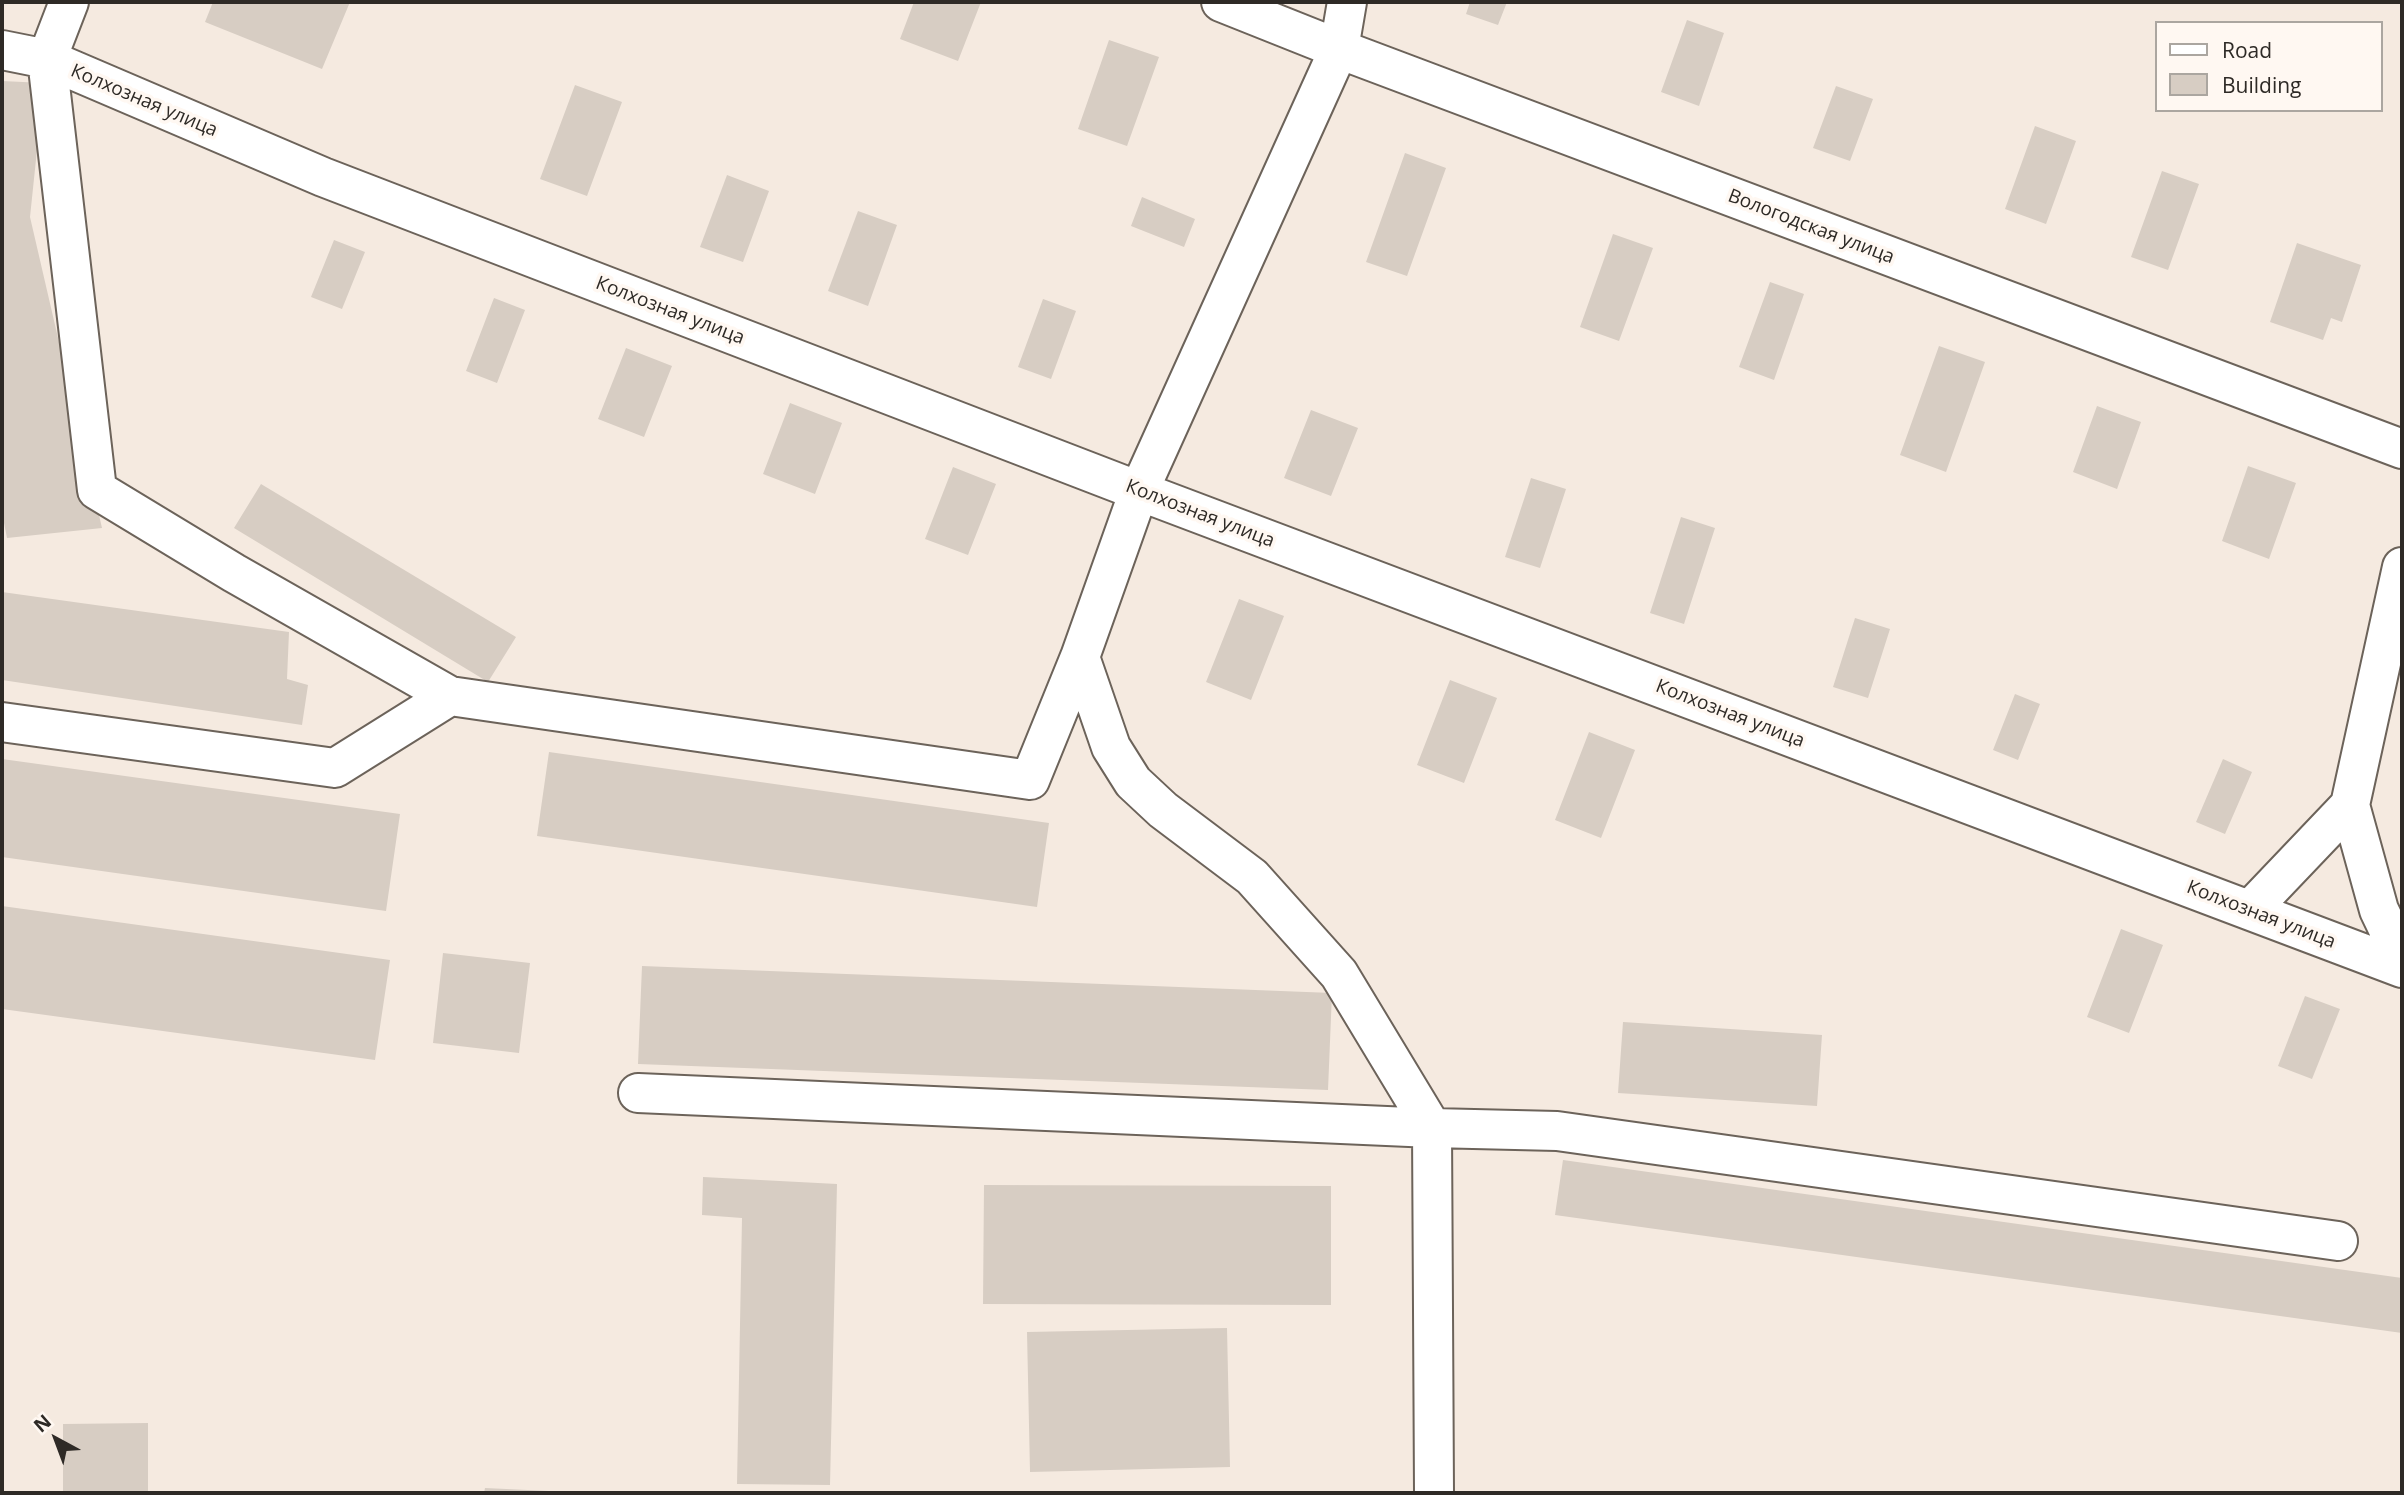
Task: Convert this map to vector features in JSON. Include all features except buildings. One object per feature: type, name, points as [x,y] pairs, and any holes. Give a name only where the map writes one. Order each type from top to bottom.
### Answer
[{"type":"street","points":[[69,2],[47,59],[97,491],[234,573],[450,696],[1030,780],[1080,657],[1139,491],[1339,50],[1347,2]]},
{"type":"street","name":"Вологодская улица","points":[[1221,2],[1339,50],[2402,449]]},
{"type":"street","name":"Колхозная улица","points":[[2,50],[47,59],[336,182],[1139,491],[2402,968]]},
{"type":"street","points":[[2402,568],[2350,805],[2379,910],[2402,958]]},
{"type":"street","points":[[1080,657],[1111,747],[1133,782],[1163,810],[1252,877],[1339,974],[1432,1128],[1434,1493]]},
{"type":"street","points":[[2,722],[335,768],[450,696]]},
{"type":"street","points":[[2249,911],[2350,805]]},
{"type":"street","points":[[638,1093],[1432,1128],[1557,1131],[2338,1241]]}]
